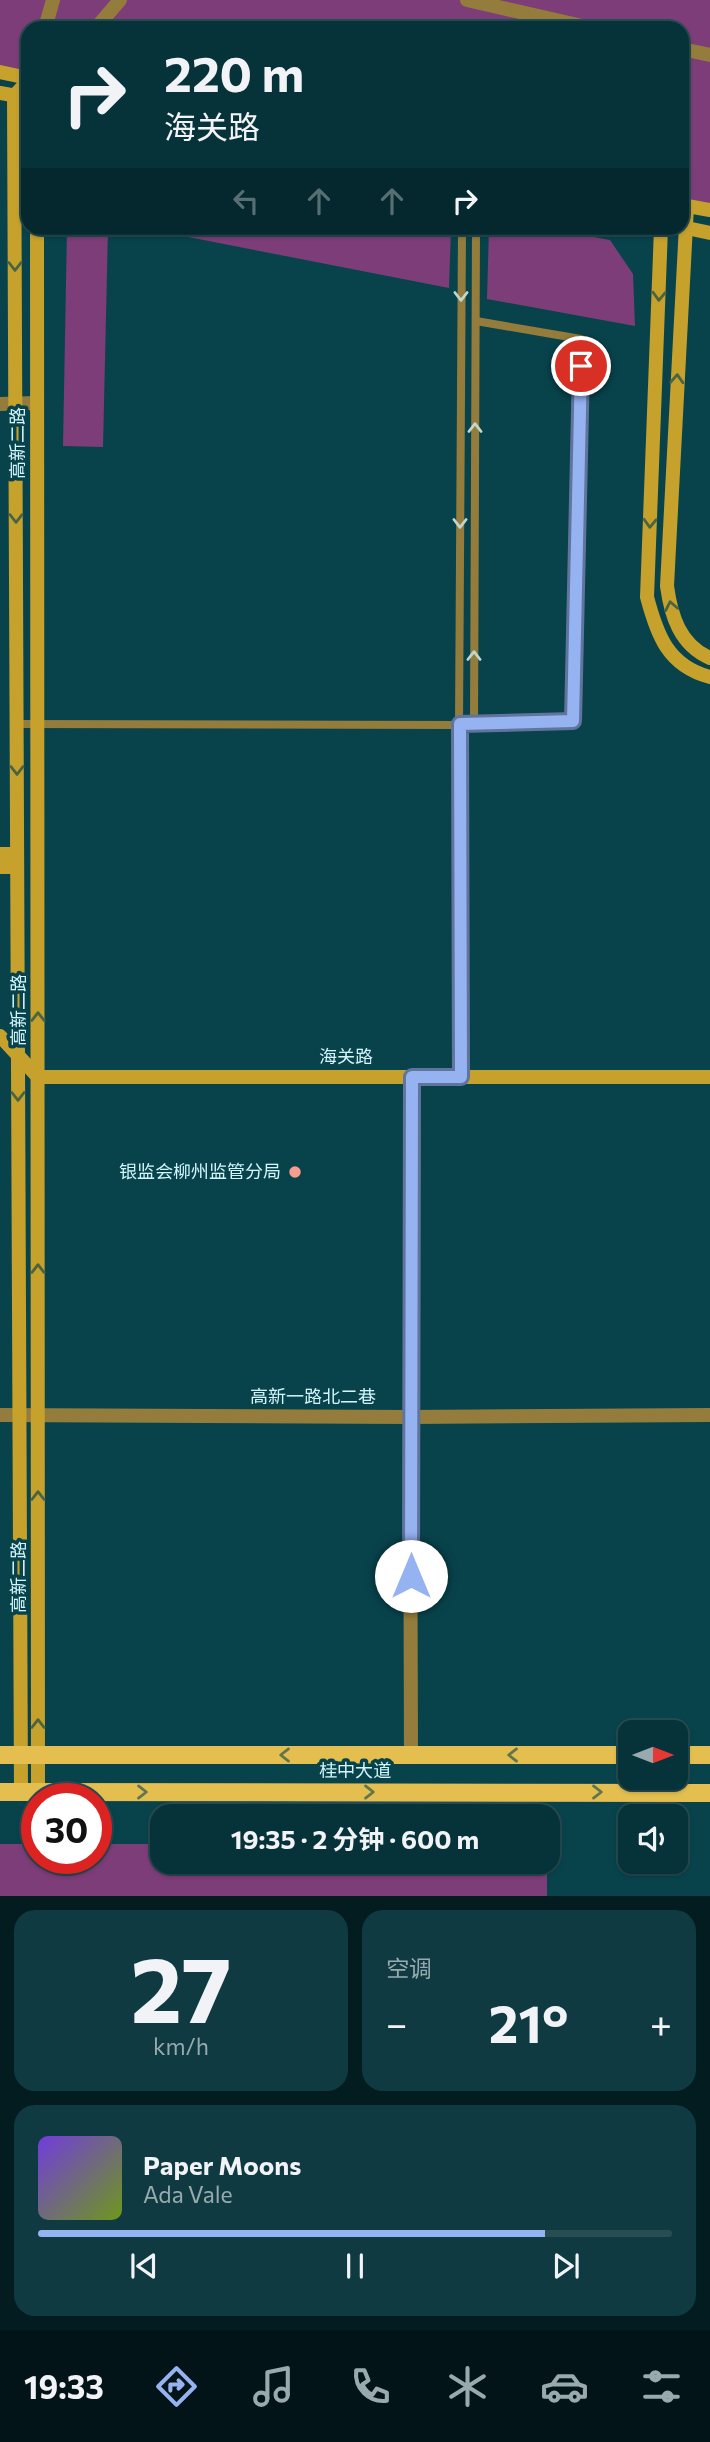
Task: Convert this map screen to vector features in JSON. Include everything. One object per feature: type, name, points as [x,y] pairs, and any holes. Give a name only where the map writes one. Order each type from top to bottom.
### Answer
[{"type":"main road","name":"桂中大道","points":[[0,1755],[618,1755]]},
{"type":"main road","points":[[688,1755],[710,1755]]},
{"type":"main road","name":"桂中大道","points":[[0,1792],[21,1792]]},
{"type":"main road","name":"桂中大道","points":[[112,1792],[710,1793]]},
{"type":"street","points":[[47,21],[53,0]]},
{"type":"street","points":[[102,21],[120,0]]},
{"type":"street","points":[[467,0],[560,21]]},
{"type":"street","points":[[689,50],[710,55]]},
{"type":"street","points":[[0,72],[21,77]]},
{"type":"street","name":"高新二路","points":[[14,95],[20,1416],[30,1755]]},
{"type":"street","points":[[689,206],[710,210]]},
{"type":"street","points":[[689,229],[710,233]]},
{"type":"street","name":"高新二路","points":[[30,1783],[38,1416],[37,235]]},
{"type":"street","points":[[661,235],[647,597],[663,646],[701,675],[710,677]]},
{"type":"street","points":[[684,235],[667,586],[670,612],[683,637],[710,658]]},
{"type":"street","points":[[0,404],[37,403]]},
{"type":"street","points":[[0,854],[18,860]]},
{"type":"street","points":[[0,867],[18,860]]},
{"type":"street","points":[[0,1037],[38,1077]]},
{"type":"street","name":"海关路","points":[[38,1077],[710,1077]]},
{"type":"street","points":[[411,1755],[412,1077]]},
{"type":"street","name":"高新一路北二巷","points":[[0,1415],[710,1415]]},
{"type":"lane","points":[[461,1077],[462,235]]},
{"type":"lane","points":[[474,724],[476,235]]},
{"type":"lane","points":[[17,724],[474,724],[573,721],[582,339],[476,321]]},
{"type":"shaded area","points":[[0,0],[710,0],[710,210],[689,206],[689,21],[21,21],[21,76],[0,72]]},
{"type":"shaded area","points":[[67,235],[108,235],[103,447],[63,446]]},
{"type":"shaded area","points":[[178,235],[451,235],[449,288]]},
{"type":"shaded area","points":[[489,235],[583,235],[610,240],[633,274],[635,326],[487,299]]},
{"type":"shaded area","points":[[0,1844],[21,1844],[21,1874],[112,1874],[112,1844],[150,1844],[150,1874],[547,1874],[547,1896],[0,1896]]},
{"type":"place","name":"银监会柳州监管分局","points":[[295,1172]]},
{"type":"route","points":[[411,1576],[412,1077],[461,1077],[460,724],[573,721],[581,366]]}]
